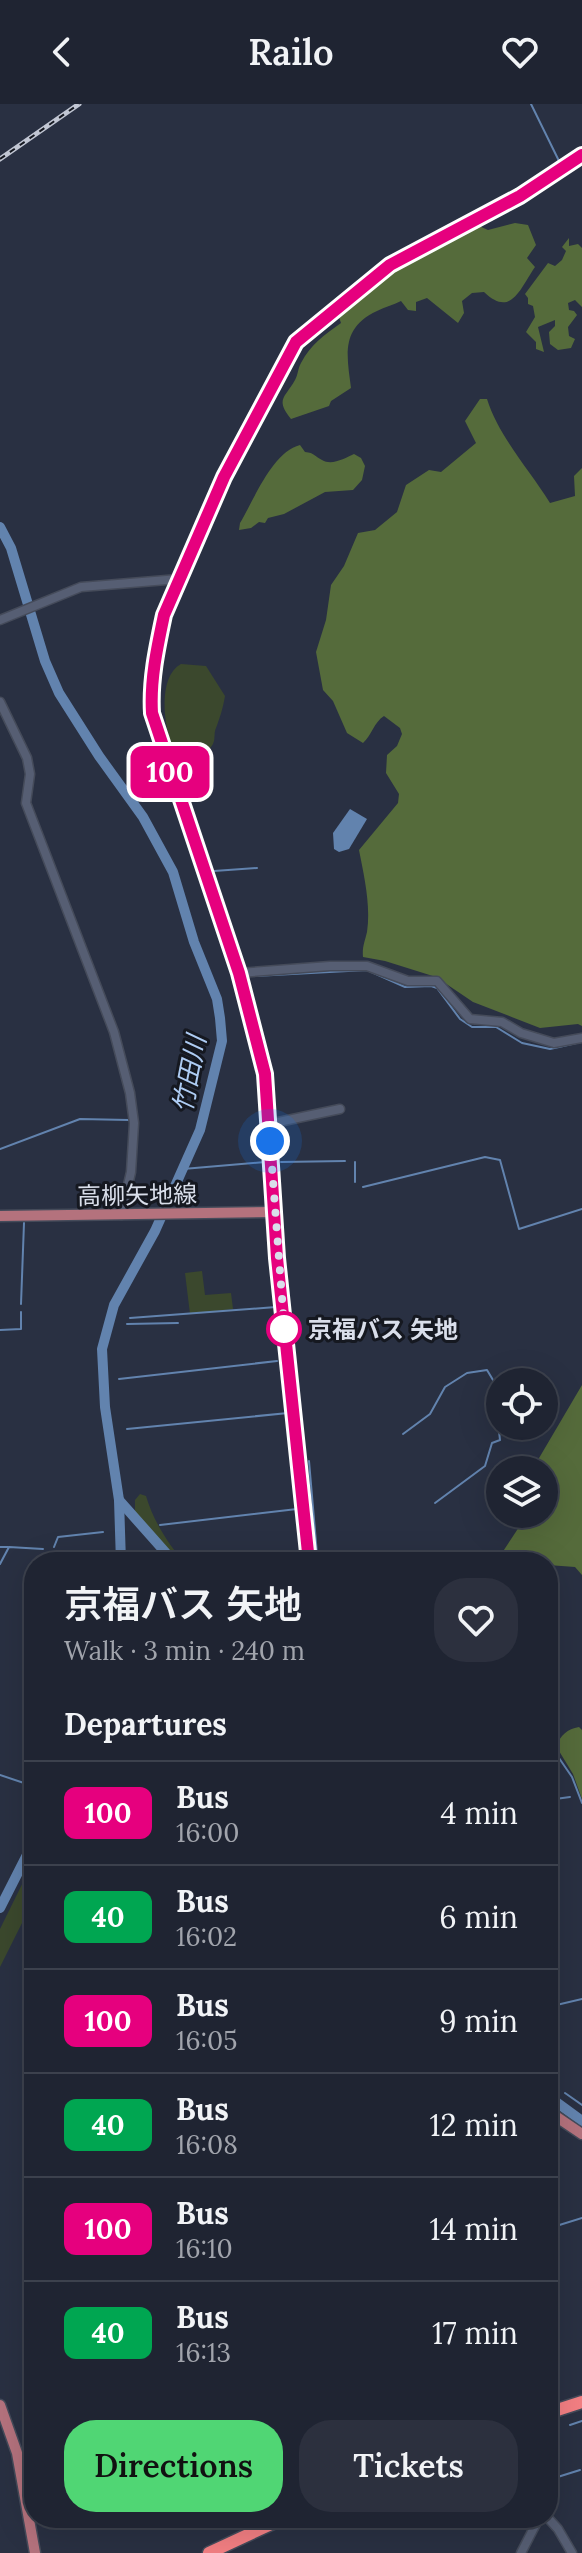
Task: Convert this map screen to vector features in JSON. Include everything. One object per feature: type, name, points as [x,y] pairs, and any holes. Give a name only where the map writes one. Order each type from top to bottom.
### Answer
[{"type":"highway","points":[[558,2410],[582,2402]]},
{"type":"highway","points":[[209,2553],[263,2528]]},
{"type":"main road","points":[[308,1552],[287,1363],[265,1074],[239,973],[152,713],[151,685],[164,615],[224,477],[296,342],[390,265],[520,196],[582,155]]},
{"type":"main road","name":"高柳矢地線","points":[[0,1216],[274,1212]]},
{"type":"main road","points":[[558,2118],[582,2134]]},
{"type":"main road","points":[[0,2405],[17,2453],[24,2492]]},
{"type":"main road","points":[[30,2528],[35,2553]]},
{"type":"street","points":[[0,620],[67,592],[101,584],[179,579]]},
{"type":"street","points":[[0,702],[27,758],[30,774],[26,803],[114,1032],[130,1093],[134,1123],[126,1215]]},
{"type":"street","points":[[239,973],[367,966],[408,981],[437,981],[470,1019],[502,1022],[521,1033],[554,1043],[582,1038]]},
{"type":"street","points":[[269,1124],[340,1109]]},
{"type":"street","points":[[521,2553],[534,2528]]},
{"type":"street","points":[[557,2528],[572,2553]]},
{"type":"green space","points":[[515,223],[528,225],[536,245],[527,258],[535,267],[514,298],[501,302],[484,292],[472,293],[462,301],[464,313],[458,323],[427,298],[416,302],[416,311],[408,310],[401,301],[377,311],[365,318],[351,334],[348,354],[351,388],[331,401],[329,406],[291,419],[283,407],[283,399],[309,350],[341,323],[339,317],[383,279],[424,253],[479,226],[488,230]]},
{"type":"green space","points":[[569,238],[569,246],[578,244],[582,248],[582,307],[575,300],[568,303],[569,310],[577,315],[568,327],[569,336],[575,339],[571,348],[558,350],[550,344],[549,332],[555,326],[555,320],[538,327],[544,352],[536,349],[536,342],[526,332],[535,317],[533,306],[528,304],[525,294],[548,263],[555,266],[562,260],[566,251],[562,247]]},
{"type":"green space","points":[[480,399],[487,399],[507,440],[550,503],[575,496],[574,476],[582,468],[582,1026],[540,1028],[473,1002],[436,977],[363,957],[368,911],[359,850],[398,803],[399,794],[386,773],[387,755],[397,746],[402,734],[400,728],[384,716],[363,743],[347,733],[333,701],[323,690],[316,652],[326,620],[331,585],[344,566],[358,533],[375,530],[397,512],[406,485],[429,470],[441,472],[476,443],[465,421]]},
{"type":"green space","points":[[300,445],[305,452],[326,462],[354,454],[361,458],[365,466],[362,480],[353,490],[325,492],[284,514],[268,518],[265,523],[259,522],[251,528],[239,530],[272,467],[290,449]]},
{"type":"green space","points":[[181,664],[206,666],[225,696],[212,746],[202,752],[173,748],[167,728],[165,703],[168,680],[173,670]]},
{"type":"green space","points":[[202,1271],[205,1295],[231,1293],[233,1309],[190,1314],[185,1273]]},
{"type":"green space","points":[[582,1385],[582,1575],[575,1567],[558,1566],[558,1552],[503,1552],[518,1528],[558,1528],[558,1456],[540,1456],[550,1440],[558,1440],[558,1426]]},
{"type":"green space","points":[[140,1494],[146,1496],[162,1531],[176,1552],[169,1552],[135,1512],[135,1500]]},
{"type":"green space","points":[[579,1727],[582,1730],[582,1799],[573,1774],[558,1749],[560,1739],[571,1729]]},
{"type":"green space","points":[[24,1880],[24,1919],[0,1967],[0,1929]]},
{"type":"water","points":[[350,809],[367,819],[349,849],[339,852],[334,849],[333,833]]},
{"type":"waterway","points":[[531,104],[560,163]]},
{"type":"waterway","name":"竹田川","points":[[0,527],[11,548],[45,661],[59,693],[143,817],[173,872],[194,942],[217,999],[220,1018],[222,1041],[200,1130],[155,1231],[114,1305],[102,1349],[105,1407],[119,1500],[121,1552]]},
{"type":"waterway","points":[[214,871],[257,868]]},
{"type":"waterway","points":[[255,976],[367,970],[405,987],[437,988],[460,1019],[472,1027],[496,1027],[522,1043],[550,1049],[581,1042]]},
{"type":"waterway","points":[[0,1149],[80,1119],[129,1120]]},
{"type":"waterway","points":[[363,1187],[485,1157],[500,1160],[519,1229],[582,1209]]},
{"type":"waterway","points":[[281,1162],[345,1161]]},
{"type":"waterway","points":[[183,1169],[265,1162]]},
{"type":"waterway","points":[[355,1162],[355,1182]]},
{"type":"waterway","points":[[21,1304],[24,1223]]},
{"type":"waterway","points":[[130,1318],[276,1307]]},
{"type":"waterway","points":[[0,1330],[21,1329],[21,1312]]},
{"type":"waterway","points":[[127,1324],[178,1323]]},
{"type":"waterway","points":[[119,1379],[277,1361]]},
{"type":"waterway","points":[[403,1434],[430,1414],[445,1387],[467,1373],[487,1370],[493,1380],[500,1440],[492,1443],[485,1466],[435,1503]]},
{"type":"waterway","points":[[127,1429],[288,1413]]},
{"type":"waterway","points":[[309,1461],[317,1552]]},
{"type":"waterway","points":[[119,1500],[165,1552]]},
{"type":"waterway","points":[[160,1525],[297,1509]]},
{"type":"waterway","points":[[54,1547],[58,1537],[103,1532]]},
{"type":"waterway","points":[[0,1547],[8,1547]]},
{"type":"waterway","points":[[0,1564],[9,1547],[43,1549]]},
{"type":"waterway","points":[[558,1757],[572,1777],[582,1803]]},
{"type":"waterway","points":[[0,1775],[24,1783]]},
{"type":"waterway","points":[[558,1799],[570,1797]]},
{"type":"waterway","name":"竹田川","points":[[0,1908],[24,1861]]},
{"type":"waterway","points":[[558,2005],[582,1999]]},
{"type":"waterway","points":[[565,2093],[582,2105]]},
{"type":"waterway","points":[[558,2103],[582,2121]]},
{"type":"waterway","points":[[558,2225],[582,2218]]},
{"type":"waterway","points":[[570,2425],[582,2421]]},
{"type":"waterway","points":[[558,2477],[580,2470]]},
{"type":"railway","points":[[0,159],[79,104]]},
{"type":"bus line","name":"100","points":[[308,1552],[277,1258],[265,1074],[239,973],[152,713],[151,685],[164,615],[224,477],[296,342],[390,265],[520,196],[582,155]]},
{"type":"place","name":"京福バス 矢地","points":[[284,1329]]},
{"type":"route","points":[[270,1141],[285,1337],[284,1329]]}]
